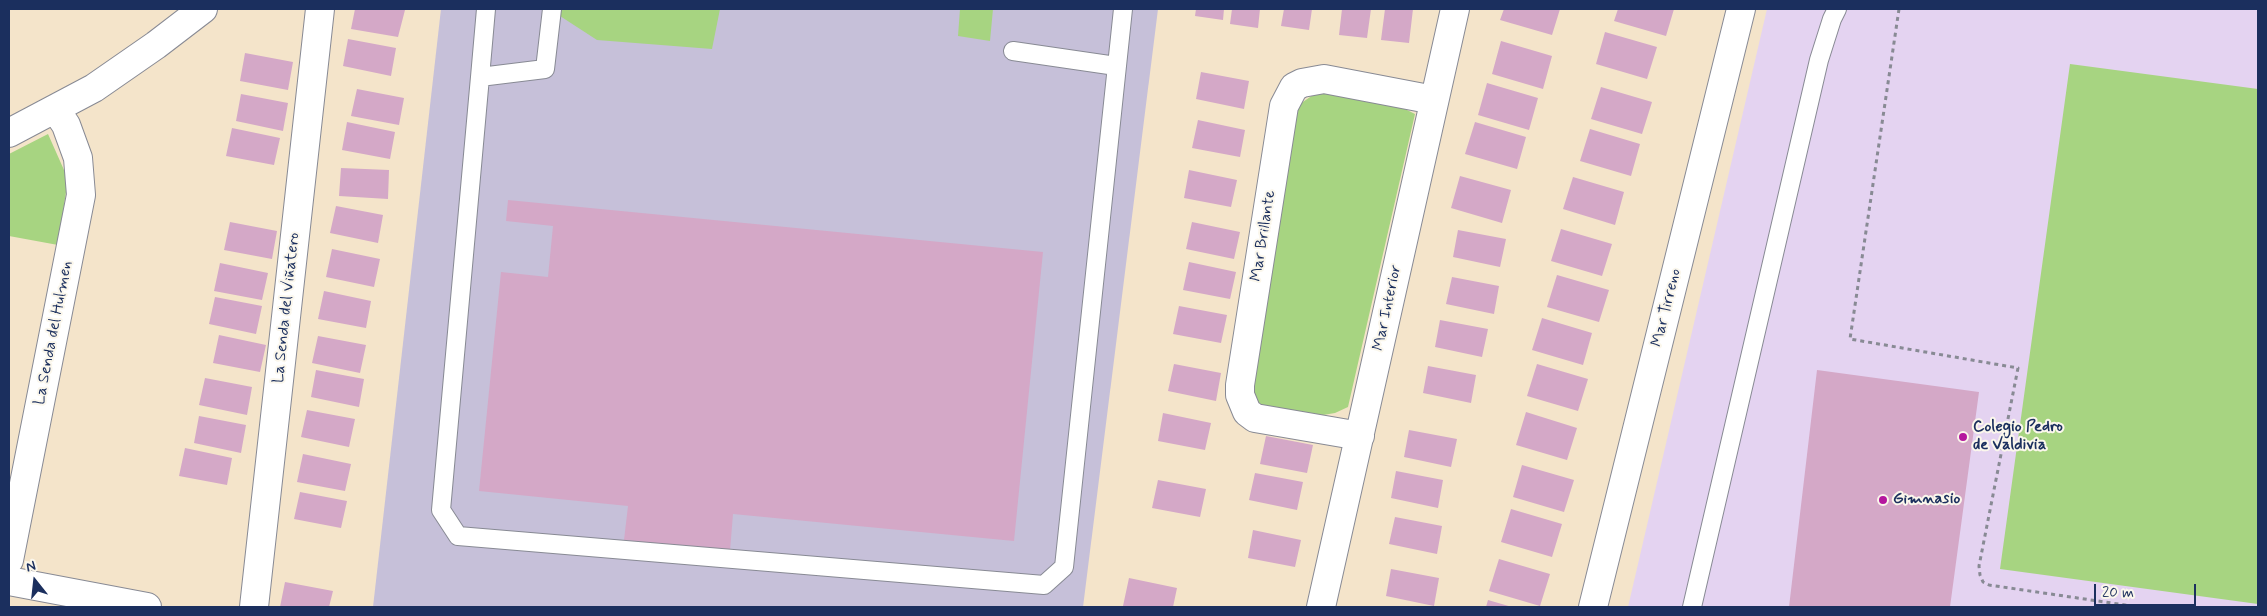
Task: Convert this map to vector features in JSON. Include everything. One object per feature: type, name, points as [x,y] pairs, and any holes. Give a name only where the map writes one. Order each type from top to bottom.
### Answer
[{"type":"street","points":[[9,133],[56,110],[126,67],[202,9]]},
{"type":"street","name":"La Senda del Viñatero","points":[[254,607],[320,9]]},
{"type":"street","name":"Mar Interior","points":[[1321,607],[1455,9]]},
{"type":"street","name":"Mar Tirreno","points":[[1593,607],[1741,9]]},
{"type":"street","name":"Mar Brillante","points":[[1360,436],[1263,420],[1247,412],[1242,404],[1240,385],[1284,106],[1294,87],[1302,83],[1324,79],[1434,100]]},
{"type":"street","name":"La Senda del Hulmen","points":[[9,560],[81,195],[78,158],[69,133],[56,110]]},
{"type":"street","points":[[9,581],[147,607]]},
{"type":"lane","points":[[486,9],[441,510],[458,536],[1044,585],[1064,567],[1116,66],[1124,9]]},
{"type":"lane","points":[[480,77],[545,69],[552,9]]},
{"type":"lane","points":[[1692,607],[1818,60],[1837,9]]},
{"type":"lane","points":[[1013,51],[1116,66]]},
{"type":"path","points":[[1899,9],[1850,339],[2018,368],[1979,566],[1983,582],[1989,585],[2139,607]]},
{"type":"shaded area","points":[[441,9],[1158,9],[1083,607],[373,607]]},
{"type":"shaded area","name":"Colegio Pedro de Valdivia","points":[[1767,9],[2258,9],[2258,607],[1628,607]]},
{"type":"green space","points":[[561,9],[720,9],[712,49],[597,40],[560,16]]},
{"type":"green space","points":[[960,9],[993,9],[990,41],[958,36]]},
{"type":"green space","points":[[2070,64],[2258,89],[2258,604],[2000,569]]},
{"type":"green space","points":[[1326,92],[1393,103],[1415,114],[1348,407],[1335,413],[1323,415],[1264,406],[1257,402],[1252,386],[1297,106],[1313,95]]},
{"type":"green space","points":[[48,134],[68,179],[58,245],[9,236],[9,154]]},
{"type":"building","points":[[355,9],[405,10],[398,37],[351,29]]},
{"type":"building","points":[[1196,9],[1224,9],[1223,20],[1195,16]]},
{"type":"building","points":[[1232,9],[1260,9],[1258,28],[1230,24]]},
{"type":"building","points":[[1284,9],[1312,9],[1309,30],[1281,26]]},
{"type":"building","points":[[1342,9],[1371,9],[1367,38],[1339,35]]},
{"type":"building","points":[[1385,9],[1413,9],[1409,43],[1381,40]]},
{"type":"building","points":[[1504,9],[1560,9],[1552,35],[1500,20]]},
{"type":"building","points":[[1618,9],[1674,9],[1666,36],[1614,21]]},
{"type":"building","points":[[1605,32],[1657,47],[1647,79],[1596,64]]},
{"type":"building","points":[[348,39],[396,48],[391,76],[343,66]]},
{"type":"building","points":[[1501,41],[1552,56],[1543,89],[1492,74]]},
{"type":"building","points":[[245,53],[293,62],[288,90],[240,81]]},
{"type":"building","points":[[1201,72],[1249,81],[1244,109],[1196,99]]},
{"type":"building","points":[[1487,83],[1538,98],[1529,130],[1478,115]]},
{"type":"building","points":[[1601,87],[1652,102],[1642,134],[1591,119]]},
{"type":"building","points":[[357,89],[404,98],[399,125],[351,116]]},
{"type":"building","points":[[241,94],[288,103],[283,131],[236,121]]},
{"type":"building","points":[[1198,120],[1245,130],[1240,157],[1192,148]]},
{"type":"building","points":[[347,122],[395,132],[390,159],[342,150]]},
{"type":"building","points":[[1475,122],[1526,137],[1517,169],[1465,154]]},
{"type":"building","points":[[232,128],[280,138],[274,165],[226,156]]},
{"type":"building","points":[[1590,129],[1640,144],[1631,176],[1580,161]]},
{"type":"building","points":[[341,168],[389,170],[388,199],[339,196]]},
{"type":"building","points":[[1189,170],[1237,180],[1231,207],[1184,198]]},
{"type":"building","points":[[1460,176],[1511,190],[1502,223],[1451,208]]},
{"type":"building","points":[[1573,177],[1624,192],[1615,225],[1563,209]]},
{"type":"building","points":[[508,200],[1043,252],[1014,541],[733,514],[730,551],[624,540],[628,506],[479,491],[501,272],[548,277],[553,226],[506,221]]},
{"type":"building","points":[[336,206],[383,215],[378,243],[330,233]]},
{"type":"building","points":[[230,222],[277,231],[272,259],[224,250]]},
{"type":"building","points":[[1192,222],[1240,232],[1234,259],[1186,249]]},
{"type":"building","points":[[1561,229],[1612,244],[1602,276],[1551,261]]},
{"type":"building","points":[[1458,230],[1506,239],[1500,267],[1453,257]]},
{"type":"building","points":[[332,249],[380,259],[374,287],[326,277]]},
{"type":"building","points":[[1189,262],[1236,272],[1230,299],[1183,290]]},
{"type":"building","points":[[220,263],[268,273],[262,300],[214,291]]},
{"type":"building","points":[[1557,275],[1609,290],[1599,322],[1547,307]]},
{"type":"building","points":[[1452,277],[1499,286],[1494,314],[1446,304]]},
{"type":"building","points":[[324,291],[371,301],[366,328],[318,319]]},
{"type":"building","points":[[215,297],[262,306],[256,334],[209,324]]},
{"type":"building","points":[[1179,306],[1227,315],[1221,343],[1173,334]]},
{"type":"building","points":[[1542,318],[1592,333],[1583,365],[1532,350]]},
{"type":"building","points":[[1440,320],[1488,329],[1482,357],[1435,347]]},
{"type":"building","points":[[219,335],[266,345],[260,372],[213,363]]},
{"type":"building","points":[[318,336],[366,345],[360,373],[312,363]]},
{"type":"building","points":[[1174,364],[1221,373],[1216,401],[1168,391]]},
{"type":"building","points":[[1537,364],[1588,379],[1578,411],[1527,396]]},
{"type":"building","points":[[1428,366],[1476,375],[1471,403],[1423,393]]},
{"type":"building","points":[[316,370],[364,379],[359,407],[311,397]]},
{"type":"building","name":"Gimnasio","points":[[1817,370],[1979,392],[1950,607],[1789,607]]},
{"type":"building","points":[[205,378],[252,387],[247,415],[199,405]]},
{"type":"building","points":[[307,410],[355,419],[349,447],[301,437]]},
{"type":"building","points":[[1526,412],[1577,428],[1567,460],[1516,445]]},
{"type":"building","points":[[1163,413],[1211,423],[1205,450],[1158,441]]},
{"type":"building","points":[[199,416],[246,425],[241,453],[194,443]]},
{"type":"building","points":[[1409,430],[1457,439],[1451,467],[1404,457]]},
{"type":"building","points":[[1266,436],[1313,445],[1307,473],[1260,464]]},
{"type":"building","points":[[185,448],[232,458],[227,485],[179,476]]},
{"type":"building","points":[[303,454],[351,464],[345,491],[297,482]]},
{"type":"building","points":[[1522,465],[1574,480],[1564,512],[1513,497]]},
{"type":"building","points":[[1396,471],[1443,480],[1438,508],[1391,498]]},
{"type":"building","points":[[1255,473],[1303,482],[1297,510],[1249,500]]},
{"type":"building","points":[[1158,480],[1206,489],[1200,517],[1152,508]]},
{"type":"building","points":[[300,492],[347,501],[341,528],[294,519]]},
{"type":"building","points":[[1511,509],[1562,524],[1552,557],[1501,542]]},
{"type":"building","points":[[1395,517],[1442,526],[1437,554],[1389,544]]},
{"type":"building","points":[[1253,530],[1301,540],[1295,567],[1248,558]]},
{"type":"building","points":[[1499,559],[1550,574],[1540,606],[1489,591]]},
{"type":"building","points":[[1391,569],[1439,578],[1434,606],[1386,596]]},
{"type":"building","points":[[1129,578],[1177,588],[1173,607],[1123,606]]},
{"type":"building","points":[[285,582],[333,591],[329,607],[280,607]]},
{"type":"building","points":[[1488,600],[1512,607],[1486,607]]},
{"type":"place","name":"Colegio Pedro de Valdivia","points":[[1963,437]]},
{"type":"place","name":"Gimnasio","points":[[1883,500]]}]
